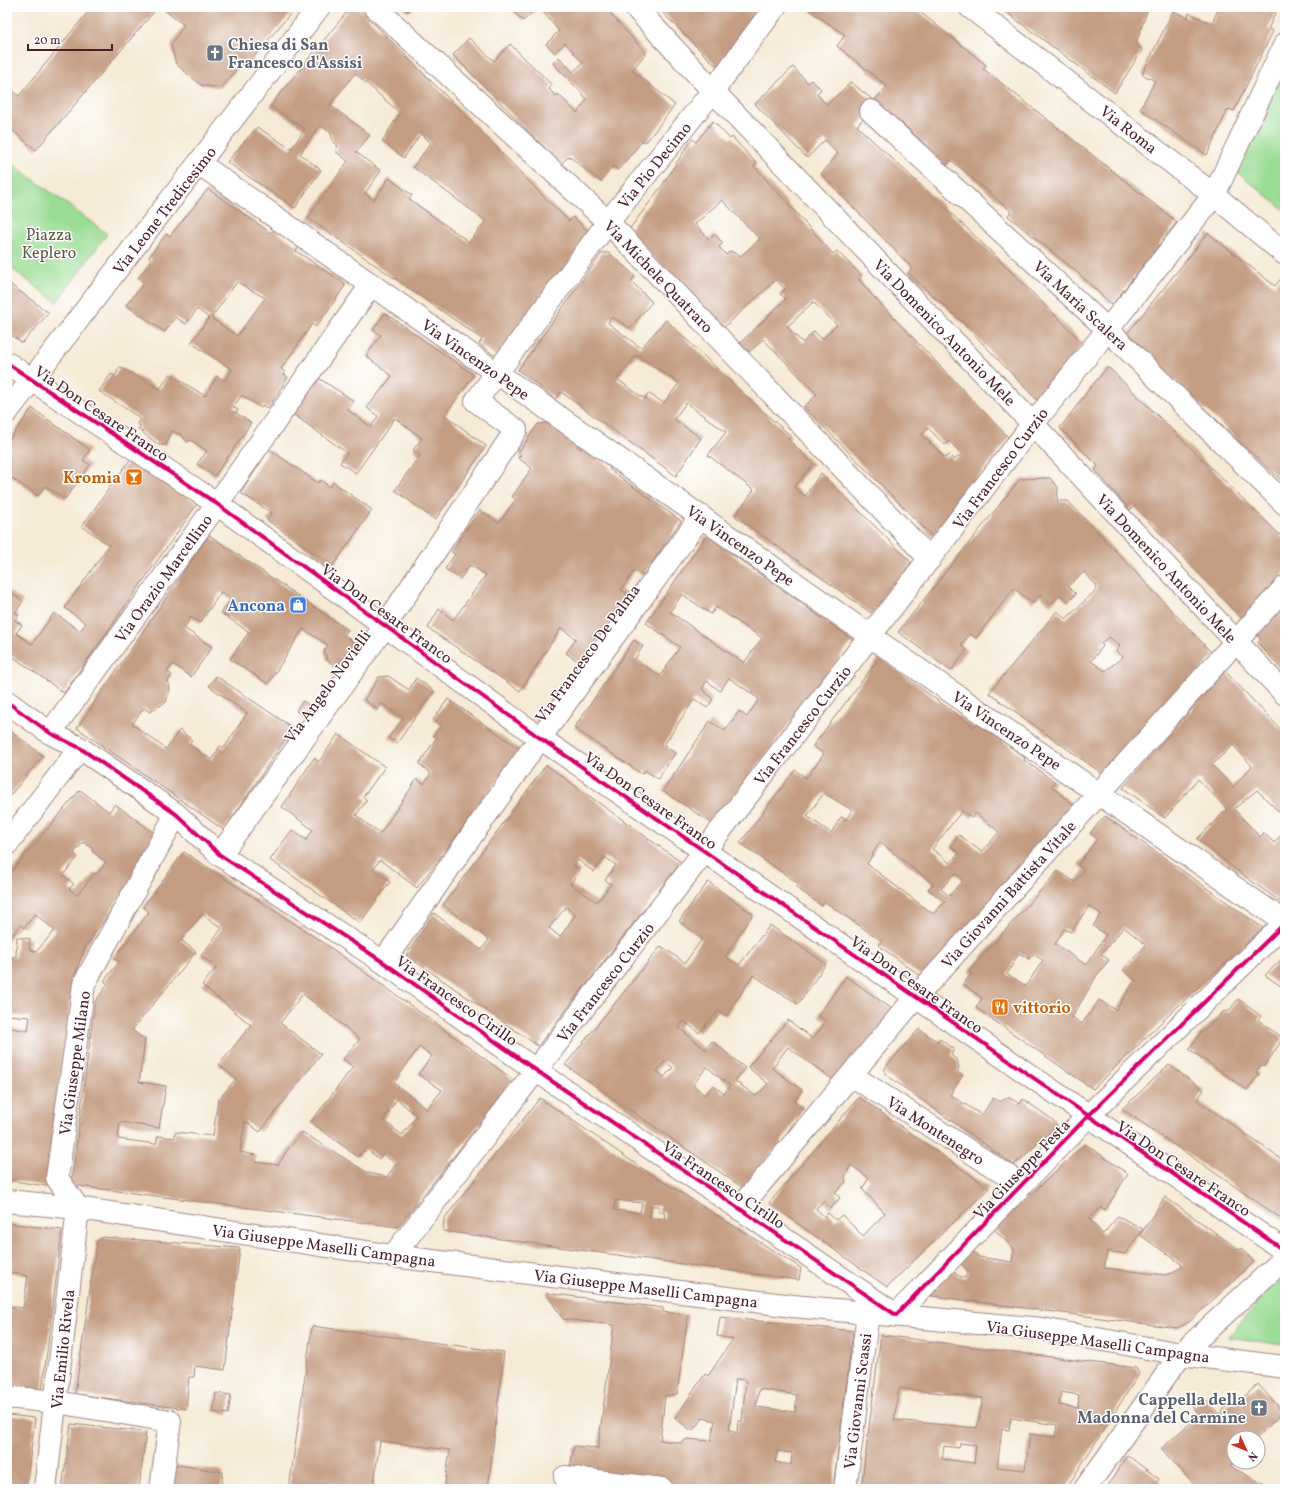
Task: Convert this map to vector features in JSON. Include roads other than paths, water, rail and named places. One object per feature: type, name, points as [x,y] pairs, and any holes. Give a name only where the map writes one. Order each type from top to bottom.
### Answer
[{"type":"street","name":"Via Leone Tredicesimo","points":[[7,412],[200,164],[319,7]]},
{"type":"street","name":"Via Michele Quatraro","points":[[375,7],[608,222],[930,560]]},
{"type":"street","name":"Via Domenico Antonio Mele","points":[[635,7],[713,91],[1033,424],[1285,694]]},
{"type":"street","name":"Via Pio Decimo","points":[[476,401],[608,222],[713,91],[775,7]]},
{"type":"street","name":"Via Roma","points":[[970,7],[1214,195],[1285,254]]},
{"type":"street","name":"Via Francesco Curzio","points":[[393,1256],[537,1071],[1033,424],[1214,195],[1285,44]]},
{"type":"street","name":"Via Maria Scalera","points":[[871,111],[1107,329],[1285,504]]},
{"type":"street","name":"Via Vincenzo Pepe","points":[[200,164],[870,636],[1285,923]]},
{"type":"street","name":"Via Orazio Marcellino","points":[[50,733],[217,504],[371,285]]},
{"type":"street","name":"Via Don Cesare Franco","points":[[7,363],[217,504],[540,738],[915,998],[1285,1251]]},
{"type":"street","name":"Via Angelo Novielli","points":[[220,855],[385,626],[516,430],[476,401]]},
{"type":"street","name":"Via Francesco De Palma","points":[[383,962],[540,738],[701,516]]},
{"type":"street","name":"Via Giovanni Battista Vitale","points":[[739,1209],[915,998],[1285,586]]},
{"type":"street","name":"Via Francesco Cirillo","points":[[7,702],[50,733],[80,748],[176,814],[220,855],[383,962],[537,1071],[896,1315]]},
{"type":"street","points":[[7,844],[80,748]]},
{"type":"street","name":"Via Giuseppe Milano","points":[[78,1208],[57,1178],[84,984],[176,814]]},
{"type":"street","name":"Via Giuseppe Festa","points":[[896,1315],[1088,1116],[1285,923]]},
{"type":"street","name":"Via Montenegro","points":[[851,1075],[1022,1185]]},
{"type":"street","name":"Via Giuseppe Maselli Campagna","points":[[7,1201],[78,1208],[393,1256],[785,1305],[1042,1329],[1181,1354],[1285,1367]]},
{"type":"street","name":"Via Emilio Rivela","points":[[45,1489],[78,1208]]},
{"type":"street","points":[[1085,1489],[1181,1354],[1285,1258]]},
{"type":"street","name":"Via Giovanni Scassi","points":[[845,1489],[868,1313]]},
{"type":"street","points":[[7,1397],[56,1402],[170,1421],[161,1489]]},
{"type":"street","points":[[565,1476],[662,1489]]},
{"type":"place","name":"Chiesa di San Francesco d'Assisi","points":[[215,53]]},
{"type":"place","name":"Kromia","points":[[134,477]]},
{"type":"place","name":"Ancona","points":[[298,605]]},
{"type":"place","name":"vittorio","points":[[1000,1007]]},
{"type":"place","name":"Cappella della Madonna del Carmine","points":[[1259,1408]]},
{"type":"park label","name":"Piazza Keplero","points":[[49,243]]}]
